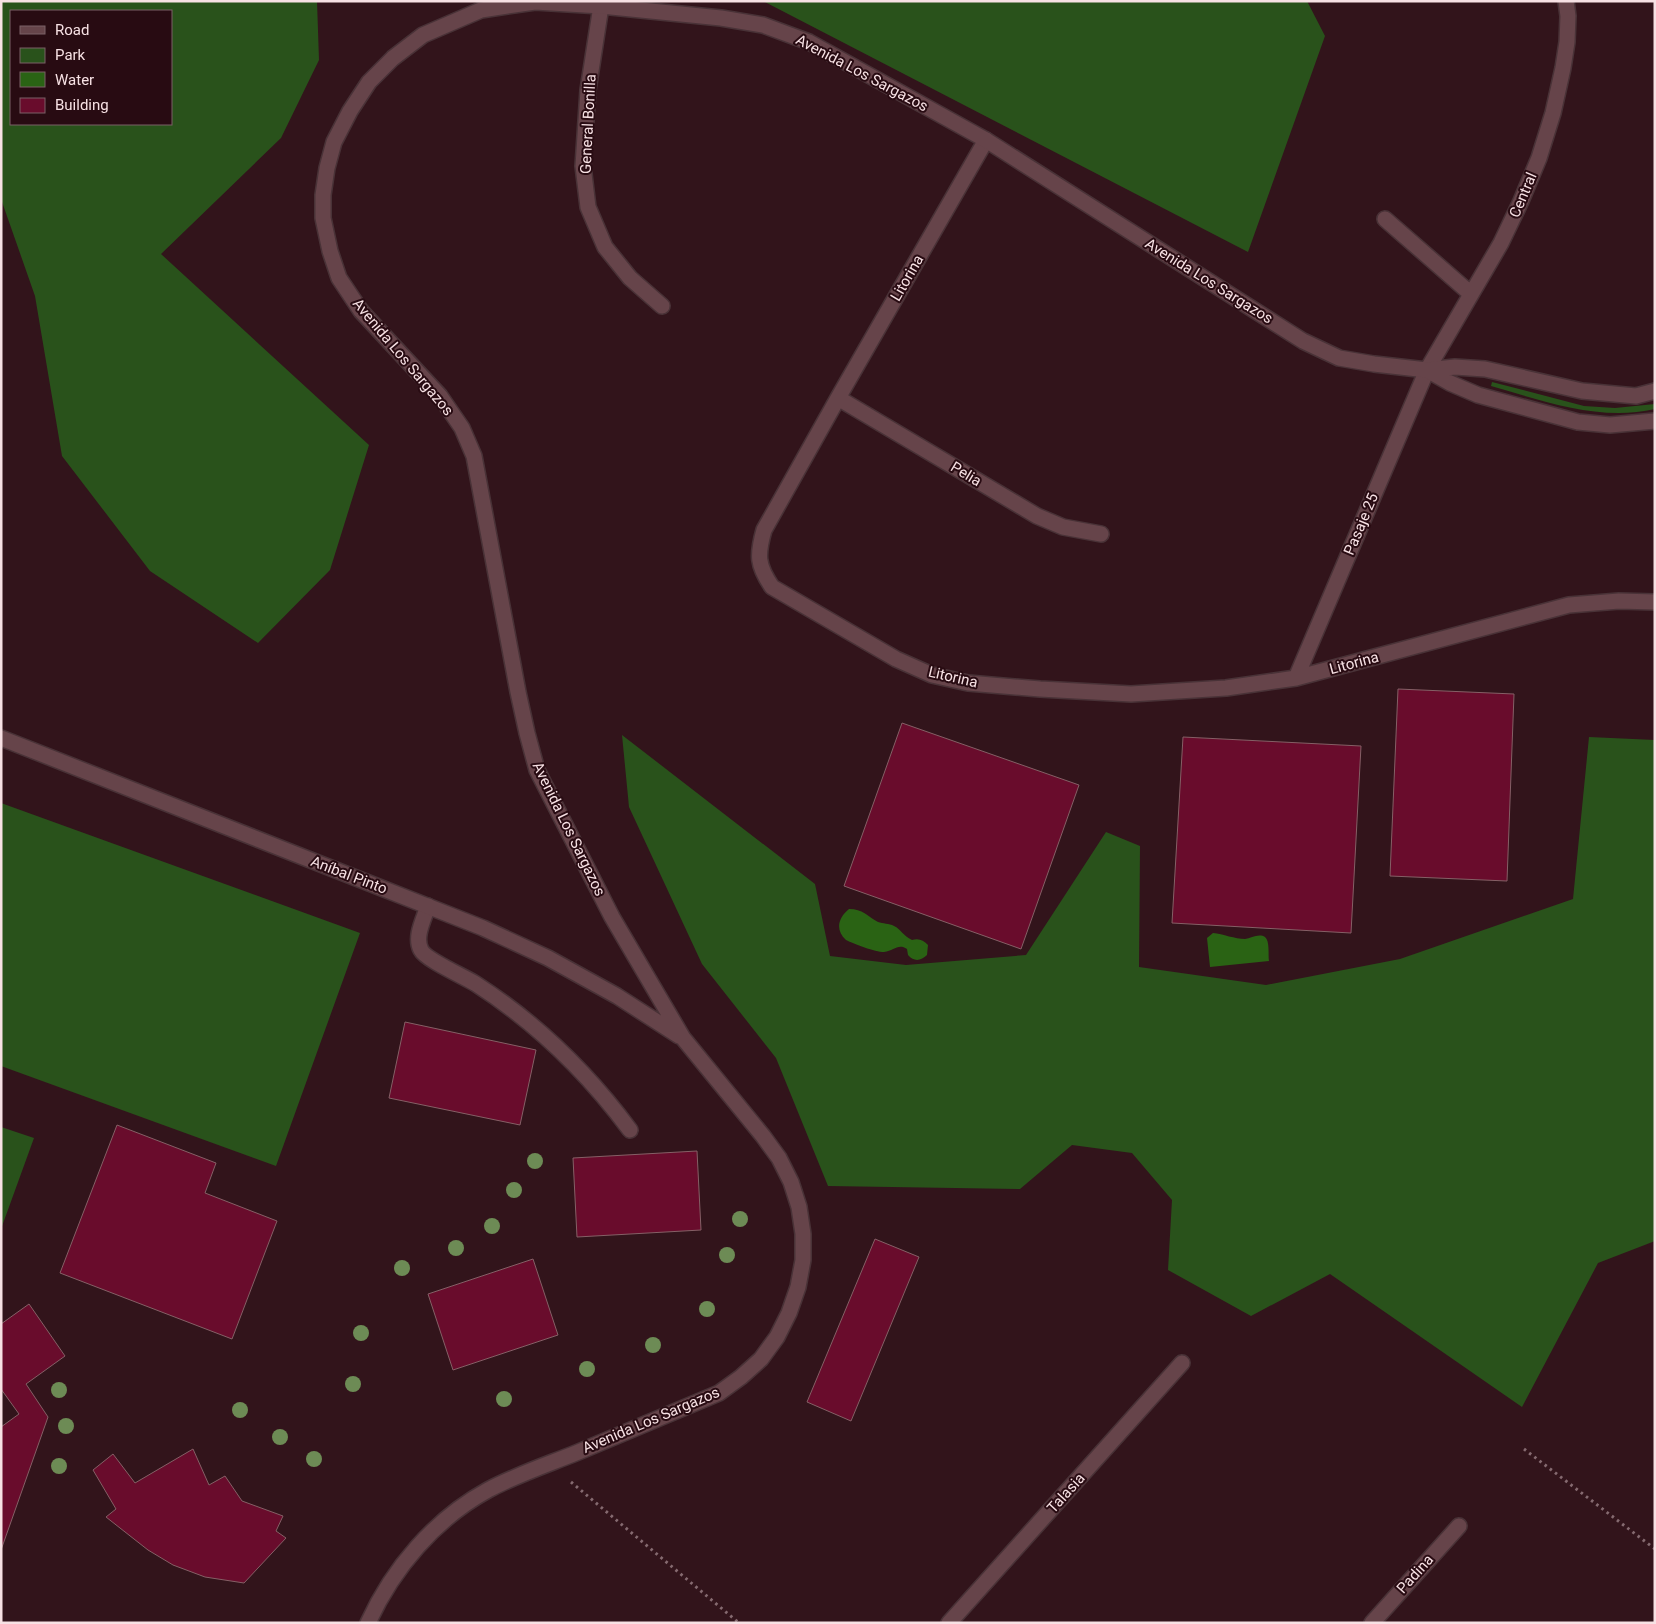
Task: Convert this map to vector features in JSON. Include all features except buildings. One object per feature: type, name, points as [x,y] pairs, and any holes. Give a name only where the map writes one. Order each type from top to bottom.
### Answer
[{"type":"street","name":"Central","points":[[1427,370],[1501,243],[1539,158],[1553,113],[1563,68],[1567,42],[1568,16],[1566,1]]},
{"type":"street","name":"Avenida Los Sargazos","points":[[368,1623],[390,1581],[409,1556],[432,1531],[459,1509],[487,1490],[518,1475],[550,1464],[719,1393],[741,1378],[761,1359],[777,1337],[789,1313],[798,1287],[803,1260],[803,1234],[799,1207],[791,1182],[779,1158],[683,1038],[612,918],[538,770],[518,692],[474,456],[462,428],[440,396],[361,311],[339,278],[330,251],[323,218],[326,168],[334,142],[350,111],[369,82],[401,52],[423,35],[480,10],[535,2],[601,6],[721,18],[763,25],[809,42],[986,140],[1303,341],[1339,358],[1427,370],[1455,367],[1485,369],[1582,391],[1636,396],[1655,392]]},
{"type":"street","name":"General Bonilla","points":[[601,6],[588,90],[582,166],[588,207],[605,247],[630,278],[662,306]]},
{"type":"street","name":"Litorina","points":[[986,140],[764,530],[759,548],[759,563],[772,587],[896,659],[932,675],[968,683],[1040,690],[1131,694],[1226,688],[1296,678],[1570,605],[1619,601],[1655,602]]},
{"type":"street","points":[[1385,219],[1471,294]]},
{"type":"street","name":"Avenida Los Sargazos","points":[[1427,370],[1450,383],[1478,395],[1578,422],[1610,425],[1655,421]]},
{"type":"street","name":"Pasaje 25","points":[[1296,678],[1427,370]]},
{"type":"street","name":"Pelia","points":[[838,398],[1037,516],[1063,527],[1101,534]]},
{"type":"street","name":"Aníbal Pinto","points":[[1,738],[483,928],[548,958],[617,996],[683,1038]]},
{"type":"street","points":[[428,906],[419,938],[419,945],[424,955],[475,984],[515,1011],[552,1042],[586,1075],[630,1130]]},
{"type":"street","name":"Talasia","points":[[949,1623],[1182,1363]]},
{"type":"street","name":"Padina","points":[[1372,1623],[1459,1526]]},
{"type":"path","points":[[1524,1449],[1655,1549]]},
{"type":"path","points":[[550,1464],[739,1623]]},
{"type":"green space","points":[[1,1],[317,1],[319,60],[281,138],[161,254],[369,445],[330,570],[258,643],[150,571],[62,456],[35,296],[1,199]]},
{"type":"green space","points":[[763,1],[1307,1],[1325,36],[1248,252]]},
{"type":"green space","points":[[1492,382],[1584,406],[1615,408],[1655,404],[1655,409],[1613,413],[1572,408],[1491,386]]},
{"type":"green space","points":[[622,735],[815,884],[830,956],[906,965],[1026,955],[1106,832],[1140,846],[1139,967],[1266,985],[1400,959],[1573,899],[1589,737],[1655,740],[1655,1241],[1598,1263],[1522,1407],[1330,1274],[1251,1316],[1168,1270],[1172,1200],[1132,1153],[1072,1145],[1020,1189],[828,1186],[776,1058],[702,964],[629,807]]},
{"type":"green space","points":[[1,803],[360,933],[276,1166],[1,1066]]},
{"type":"green space","points":[[1,1127],[34,1138],[1,1229]]},
{"type":"water","points":[[849,909],[861,912],[878,922],[892,925],[912,940],[923,941],[928,945],[927,955],[922,959],[915,960],[908,955],[907,949],[904,947],[880,952],[846,940],[840,932],[839,924],[842,916]]},
{"type":"water","points":[[1213,933],[1241,939],[1258,936],[1265,937],[1268,945],[1269,961],[1210,967],[1207,938]]}]
